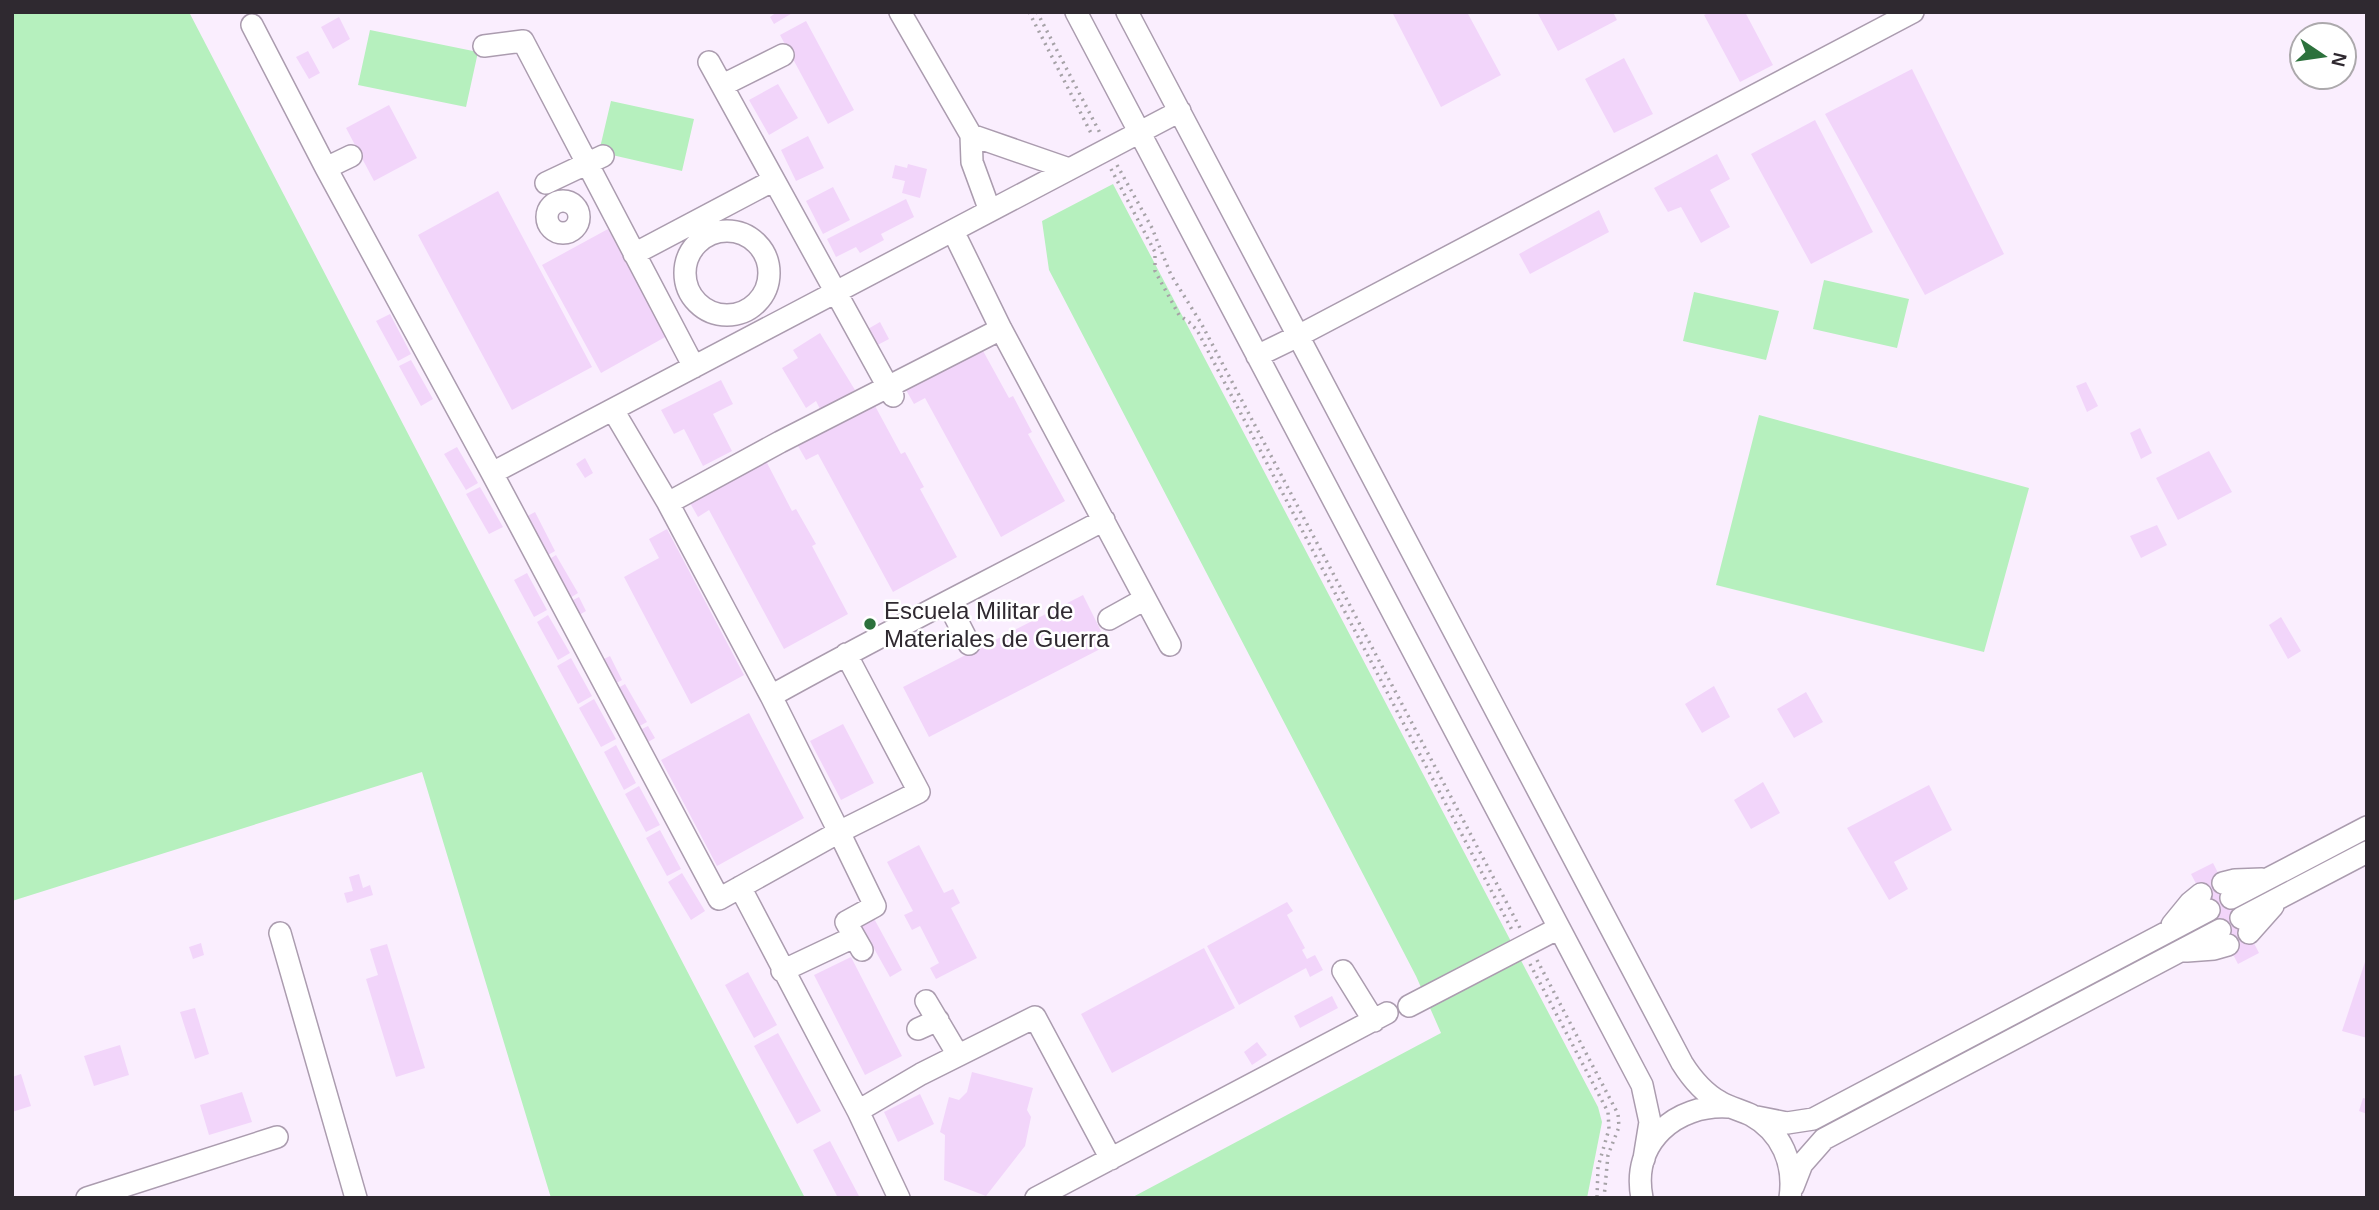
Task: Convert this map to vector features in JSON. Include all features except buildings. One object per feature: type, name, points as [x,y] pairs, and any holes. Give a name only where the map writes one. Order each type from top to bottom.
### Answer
[{"type":"street","points":[[901,12],[971,135],[972,162],[990,211]]},
{"type":"street","points":[[1076,12],[1642,1085],[1650,1122],[1642,1165],[1642,1198]]},
{"type":"street","points":[[1127,12],[1682,1063],[1706,1092],[1766,1125],[1779,1139],[1788,1157],[1792,1177],[1791,1197]]},
{"type":"street","points":[[1257,356],[1913,12]]},
{"type":"street","points":[[252,25],[326,168],[719,899],[839,832],[919,792],[846,654]]},
{"type":"street","points":[[485,46],[523,41],[595,160],[634,254],[694,367]]},
{"type":"street","points":[[723,86],[783,55]]},
{"type":"street","points":[[709,62],[890,391]]},
{"type":"street","points":[[492,473],[1180,111]]},
{"type":"street","points":[[971,135],[1069,169]]},
{"type":"street","points":[[326,168],[351,156]]},
{"type":"street","points":[[546,185],[595,160]]},
{"type":"street","points":[[634,254],[774,180]]},
{"type":"street","points":[[953,231],[1001,329],[1170,645]]},
{"type":"street","points":[[717,232],[743,234],[763,251],[768,263],[767,287],[759,301],[750,309],[737,315],[712,313],[701,307],[692,297],[687,285],[686,264],[694,247],[704,238],[717,232]]},
{"type":"street","points":[[649,283],[686,264]]},
{"type":"street","points":[[767,287],[785,319]]},
{"type":"street","points":[[668,503],[890,391],[1001,329]]},
{"type":"street","points":[[613,410],[668,503],[771,696],[875,906],[846,922],[858,943],[782,971]]},
{"type":"street","points":[[771,696],[1104,520]]},
{"type":"street","points":[[1109,619],[1145,599]]},
{"type":"street","points":[[948,603],[969,644]]},
{"type":"street","points":[[2227,891],[2271,877],[2367,827]]},
{"type":"street","points":[[2245,926],[2281,897],[2367,852]]},
{"type":"street","points":[[740,887],[858,1111],[899,1198]]},
{"type":"street","points":[[1629,1198],[1651,1142],[1677,1117],[1712,1106],[1740,1111],[1774,1122],[1813,1119],[2161,935],[2190,903],[2205,902]]},
{"type":"street","points":[[1409,1006],[1559,928]]},
{"type":"street","points":[[279,933],[356,1198]]},
{"type":"street","points":[[1791,1197],[1802,1164],[1824,1139],[2172,955],[2214,949],[2224,937]]},
{"type":"street","points":[[1036,1198],[1380,1017],[1343,971]]},
{"type":"street","points":[[926,1001],[958,1055]]},
{"type":"street","points":[[858,1111],[892,1097],[918,1068],[958,1055],[1035,1017],[1111,1159]]},
{"type":"street","points":[[918,1029],[938,1020]]},
{"type":"street","points":[[87,1198],[276,1137]]},
{"type":"path","points":[[1029,12],[1105,150],[1152,228],[1171,275],[1201,323],[1608,1112],[1609,1129],[1598,1167],[1597,1198]]},
{"type":"path","points":[[1037,12],[1155,251],[1155,271],[1179,315],[1197,330],[1524,945],[1618,1114],[1619,1127],[1608,1155],[1604,1198]]},
{"type":"shaded area","points":[[12,12],[2367,12],[2367,1198],[12,1198]]},
{"type":"green space","points":[[12,12],[189,12],[805,1198],[551,1198],[422,772],[12,901]]},
{"type":"green space","points":[[370,30],[478,52],[466,107],[358,85]]},
{"type":"green space","points":[[611,101],[694,119],[682,171],[599,152]]},
{"type":"green space","points":[[1113,184],[1598,1107],[1602,1122],[1587,1198],[1131,1198],[1441,1033],[1416,976],[1049,270],[1042,221]]},
{"type":"green space","points":[[1824,280],[1909,299],[1897,348],[1813,329]]},
{"type":"green space","points":[[1694,292],[1779,311],[1766,360],[1683,341]]},
{"type":"green space","points":[[1759,415],[2029,488],[1984,652],[1716,585]]},
{"type":"place","name":"Escuela Militar de Materiales de Guerra","points":[[870,624]]}]
